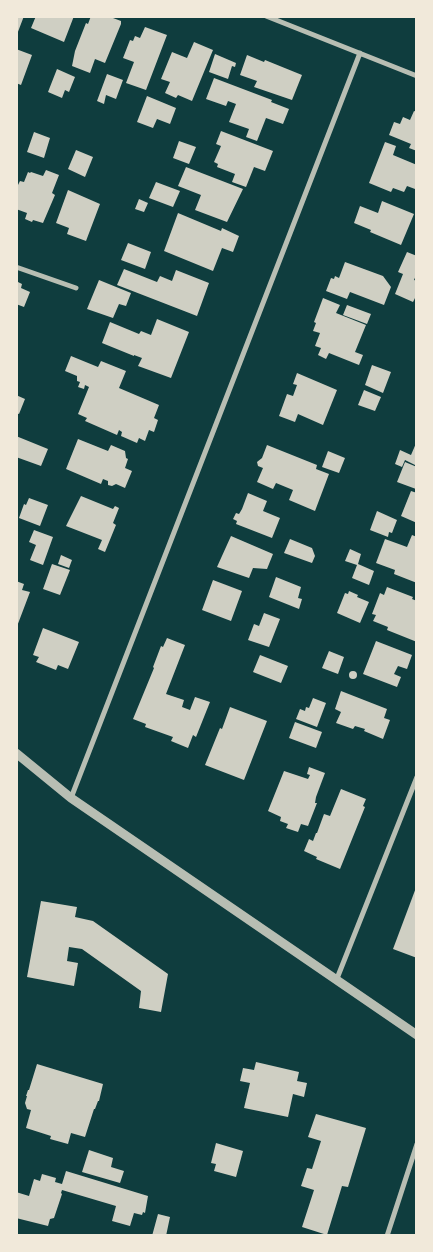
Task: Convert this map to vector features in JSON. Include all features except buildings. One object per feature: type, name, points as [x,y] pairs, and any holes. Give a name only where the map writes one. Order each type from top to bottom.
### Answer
[{"type":"street","points":[[266,16],[417,76]]},
{"type":"street","points":[[72,798],[360,53]]},
{"type":"street","points":[[16,267],[76,288]]},
{"type":"street","points":[[16,753],[72,798],[417,1035]]},
{"type":"street","points":[[336,980],[417,777]]},
{"type":"street","points":[[387,1236],[417,1144]]}]
